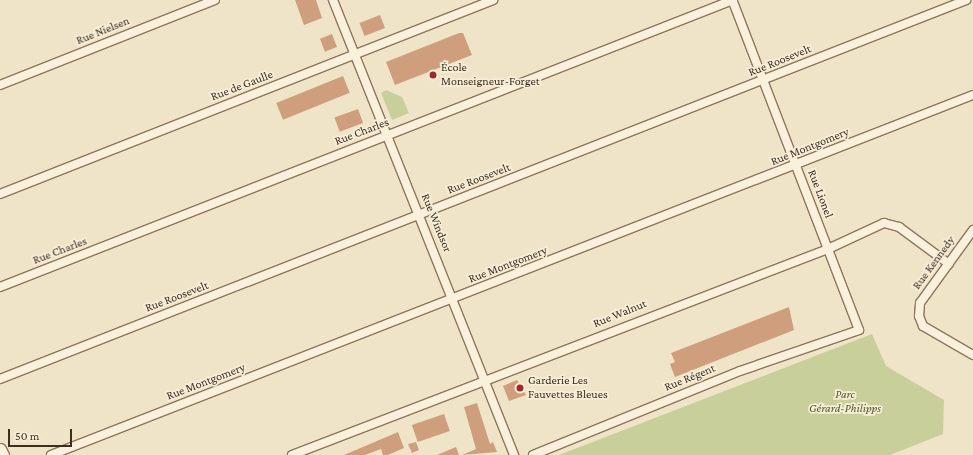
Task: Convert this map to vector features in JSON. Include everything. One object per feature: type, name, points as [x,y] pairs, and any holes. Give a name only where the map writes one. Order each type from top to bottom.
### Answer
[{"type":"main road","points":[[0,449],[3,455]]},
{"type":"street","name":"Rue Nielsen","points":[[0,85],[215,0]]},
{"type":"street","name":"Rue Windsor","points":[[333,0],[454,299],[514,455]]},
{"type":"street","name":"Rue de Gaulle","points":[[0,194],[493,0]]},
{"type":"street","name":"Rue Lionel","points":[[732,0],[859,330]]},
{"type":"street","name":"Rue Charles","points":[[0,287],[732,0]]},
{"type":"street","name":"Rue Roosevelt","points":[[0,379],[966,0]]},
{"type":"street","name":"Rue Montgomery","points":[[51,455],[454,299],[973,95]]},
{"type":"street","name":"Rue Walnut","points":[[292,455],[828,249],[884,223],[899,226],[949,264]]},
{"type":"street","name":"Rue Kennedy","points":[[973,230],[920,303],[919,316],[923,326],[973,355]]},
{"type":"street","name":"Rue Régent","points":[[533,455],[740,371],[859,330]]},
{"type":"green space","points":[[386,90],[402,97],[409,113],[392,120],[381,93]]},
{"type":"green space","name":"Parc Gérard-Philipps","points":[[872,334],[886,366],[944,400],[943,434],[890,455],[559,455]]},
{"type":"building","points":[[295,0],[316,0],[322,18],[304,25]]},
{"type":"building","points":[[380,15],[385,28],[364,36],[359,23]]},
{"type":"building","points":[[459,33],[463,33],[472,55],[395,85],[386,62]]},
{"type":"building","points":[[332,34],[337,47],[325,52],[320,39]]},
{"type":"building","points":[[343,76],[350,93],[283,120],[276,103]]},
{"type":"building","points":[[358,109],[363,123],[340,132],[335,118]]},
{"type":"building","points":[[789,307],[794,330],[675,377],[670,364],[675,362],[671,353]]},
{"type":"building","name":"Garderie Les Fauvettes Bleues","points":[[517,380],[526,395],[509,401],[503,386]]},
{"type":"building","points":[[477,403],[490,444],[493,442],[497,452],[462,455],[476,449],[464,407]]},
{"type":"building","points":[[444,414],[450,431],[418,442],[412,425]]},
{"type":"building","points":[[398,432],[404,448],[388,455],[383,455],[381,449],[365,455],[344,455]]},
{"type":"building","points":[[416,442],[419,450],[412,453],[408,444]]},
{"type":"building","points":[[456,447],[459,455],[437,455]]},
{"type":"place","name":"École Monseigneur-Forget","points":[[433,75]]},
{"type":"place","name":"Garderie Les Fauvettes Bleues","points":[[520,388]]}]
